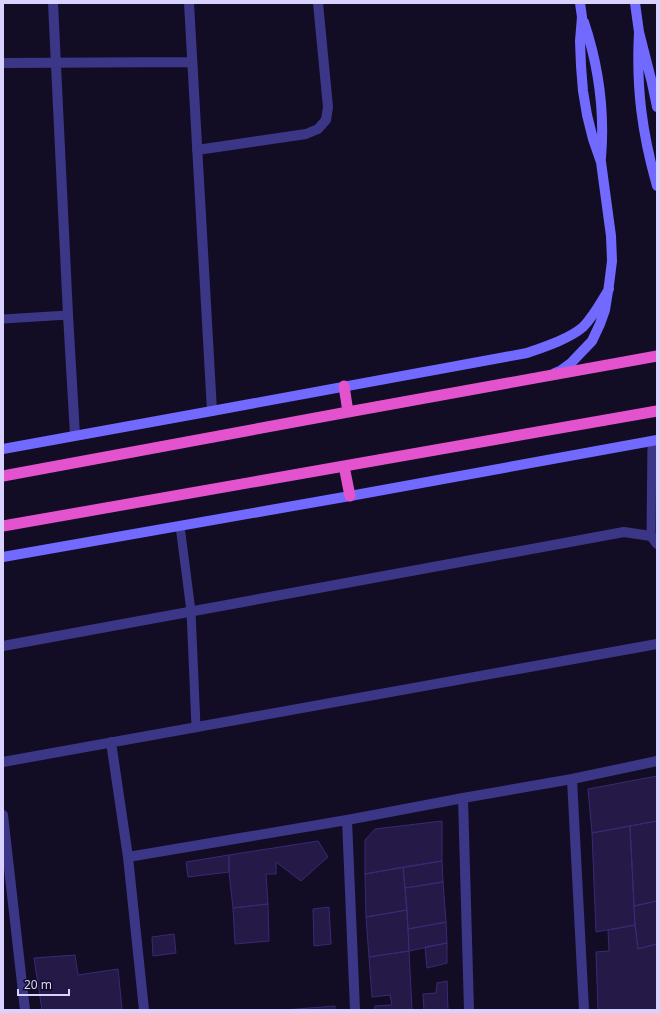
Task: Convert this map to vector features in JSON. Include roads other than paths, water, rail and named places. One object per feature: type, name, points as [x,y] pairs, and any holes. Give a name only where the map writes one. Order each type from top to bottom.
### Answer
[{"type":"highway","points":[[3,476],[657,356]]},
{"type":"highway","points":[[344,386],[348,412]]},
{"type":"highway","points":[[3,526],[657,411]]},
{"type":"highway","points":[[344,466],[350,496]]},
{"type":"main road","points":[[580,3],[582,17],[596,64],[600,88],[603,138],[601,162]]},
{"type":"main road","points":[[635,3],[639,32],[657,106]]},
{"type":"main road","points":[[545,376],[560,371],[571,363],[592,341],[603,317],[609,289],[612,261],[611,236],[601,162],[593,139],[583,91],[580,41],[582,17]]},
{"type":"main road","points":[[639,32],[638,65],[641,111],[650,163],[657,186]]},
{"type":"main road","points":[[3,448],[527,353],[564,338],[582,327],[596,312],[609,289]]},
{"type":"main road","points":[[3,558],[654,440]]},
{"type":"street","points":[[53,3],[75,435]]},
{"type":"street","points":[[189,3],[212,411]]},
{"type":"street","points":[[197,150],[306,134],[318,129],[326,120],[328,107],[318,3]]},
{"type":"street","points":[[3,63],[192,62]]},
{"type":"street","points":[[3,646],[624,532],[654,540]]},
{"type":"street","points":[[3,762],[657,644]]},
{"type":"street","points":[[111,742],[128,857],[144,1010]]},
{"type":"street","points":[[128,857],[347,820],[572,779],[657,761]]},
{"type":"street","points":[[572,779],[584,1010]]},
{"type":"street","points":[[463,798],[469,1010]]},
{"type":"street","points":[[3,815],[25,1010]]},
{"type":"street","points":[[347,820],[355,1010]]},
{"type":"lane","points":[[3,319],[68,315]]},
{"type":"lane","points":[[654,440],[654,540]]},
{"type":"lane","points":[[180,526],[191,611],[196,727]]}]
